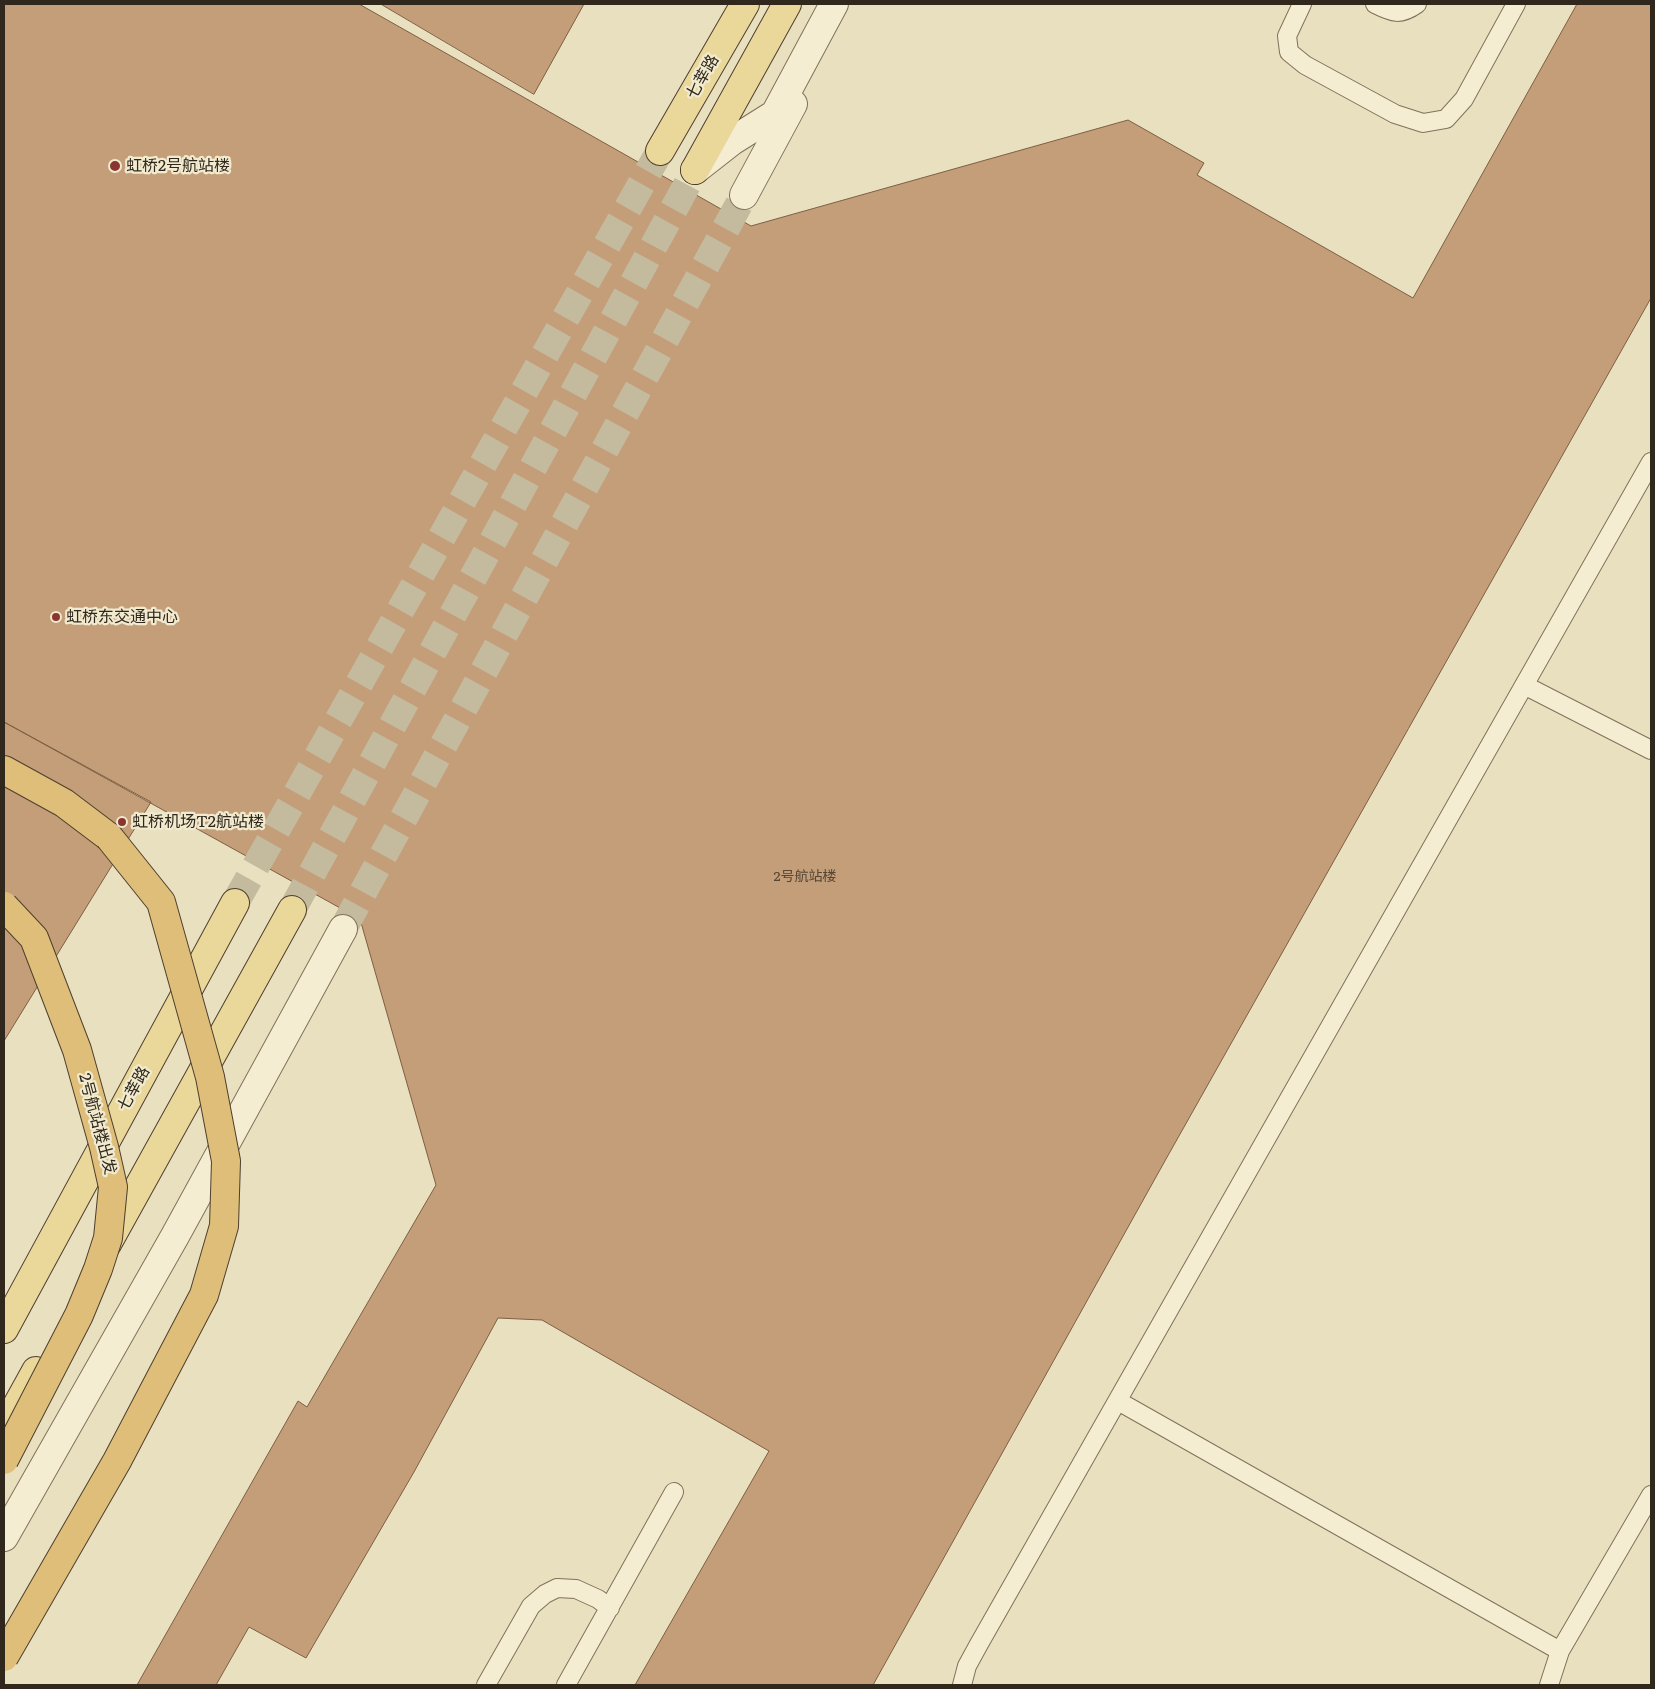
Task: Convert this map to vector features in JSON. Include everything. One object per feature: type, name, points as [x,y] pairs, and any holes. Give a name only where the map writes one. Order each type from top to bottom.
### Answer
[{"type":"highway","points":[[4,770],[64,803],[109,837],[161,902],[210,1077],[226,1161],[224,1226],[204,1295],[117,1461],[4,1657]]},
{"type":"highway","name":"2号航站楼出发","points":[[4,906],[34,938],[77,1050],[113,1187],[108,1238],[98,1269],[79,1315],[4,1460]]},
{"type":"main road","name":"七莘路","points":[[728,4],[660,151],[746,4]]},
{"type":"main road","points":[[695,170],[787,4]]},
{"type":"main road","name":"七莘路","points":[[4,1328],[235,903]]},
{"type":"main road","points":[[4,1429],[292,910]]},
{"type":"street","points":[[695,170],[732,141],[775,114],[834,4]]},
{"type":"street","points":[[744,195],[846,4]]},
{"type":"street","points":[[4,1537],[175,1236],[343,929]]},
{"type":"lane","points":[[1302,4],[1287,36],[1289,52],[1305,65],[1395,114],[1423,124],[1446,119],[1464,99],[1516,4]]},
{"type":"lane","points":[[1375,4],[1394,12],[1404,12],[1417,4]]},
{"type":"lane","points":[[962,1685],[967,1666],[979,1644],[1651,462]]},
{"type":"lane","points":[[1524,685],[1651,750]]},
{"type":"lane","points":[[1118,1401],[1560,1651]]},
{"type":"lane","points":[[566,1685],[674,1492]]},
{"type":"lane","points":[[1549,1685],[1560,1651],[1651,1495]]},
{"type":"lane","points":[[486,1685],[531,1606],[545,1594],[558,1588],[576,1589],[598,1599],[610,1608]]},
{"type":"building","points":[[4,4],[359,4],[751,226],[1128,120],[1204,163],[1197,175],[1413,298],[1577,4],[1651,4],[1651,298],[1166,1159],[873,1685],[635,1685],[769,1451],[542,1320],[498,1318],[414,1472],[306,1658],[249,1627],[216,1685],[137,1685],[298,1401],[307,1407],[436,1185],[360,919],[4,722]]},
{"type":"building","points":[[381,4],[584,4],[534,94]]},
{"type":"building","points":[[4,722],[151,802],[4,1041]]},
{"type":"tunnel","points":[[235,903],[660,151]]},
{"type":"tunnel","points":[[292,910],[695,170]]},
{"type":"tunnel","points":[[343,929],[744,195]]},
{"type":"place","name":"虹桥2号航站楼","points":[[115,166]]},
{"type":"place","name":"虹桥东交通中心","points":[[56,617]]},
{"type":"place","name":"虹桥机场T2航站楼","points":[[122,822]]}]
